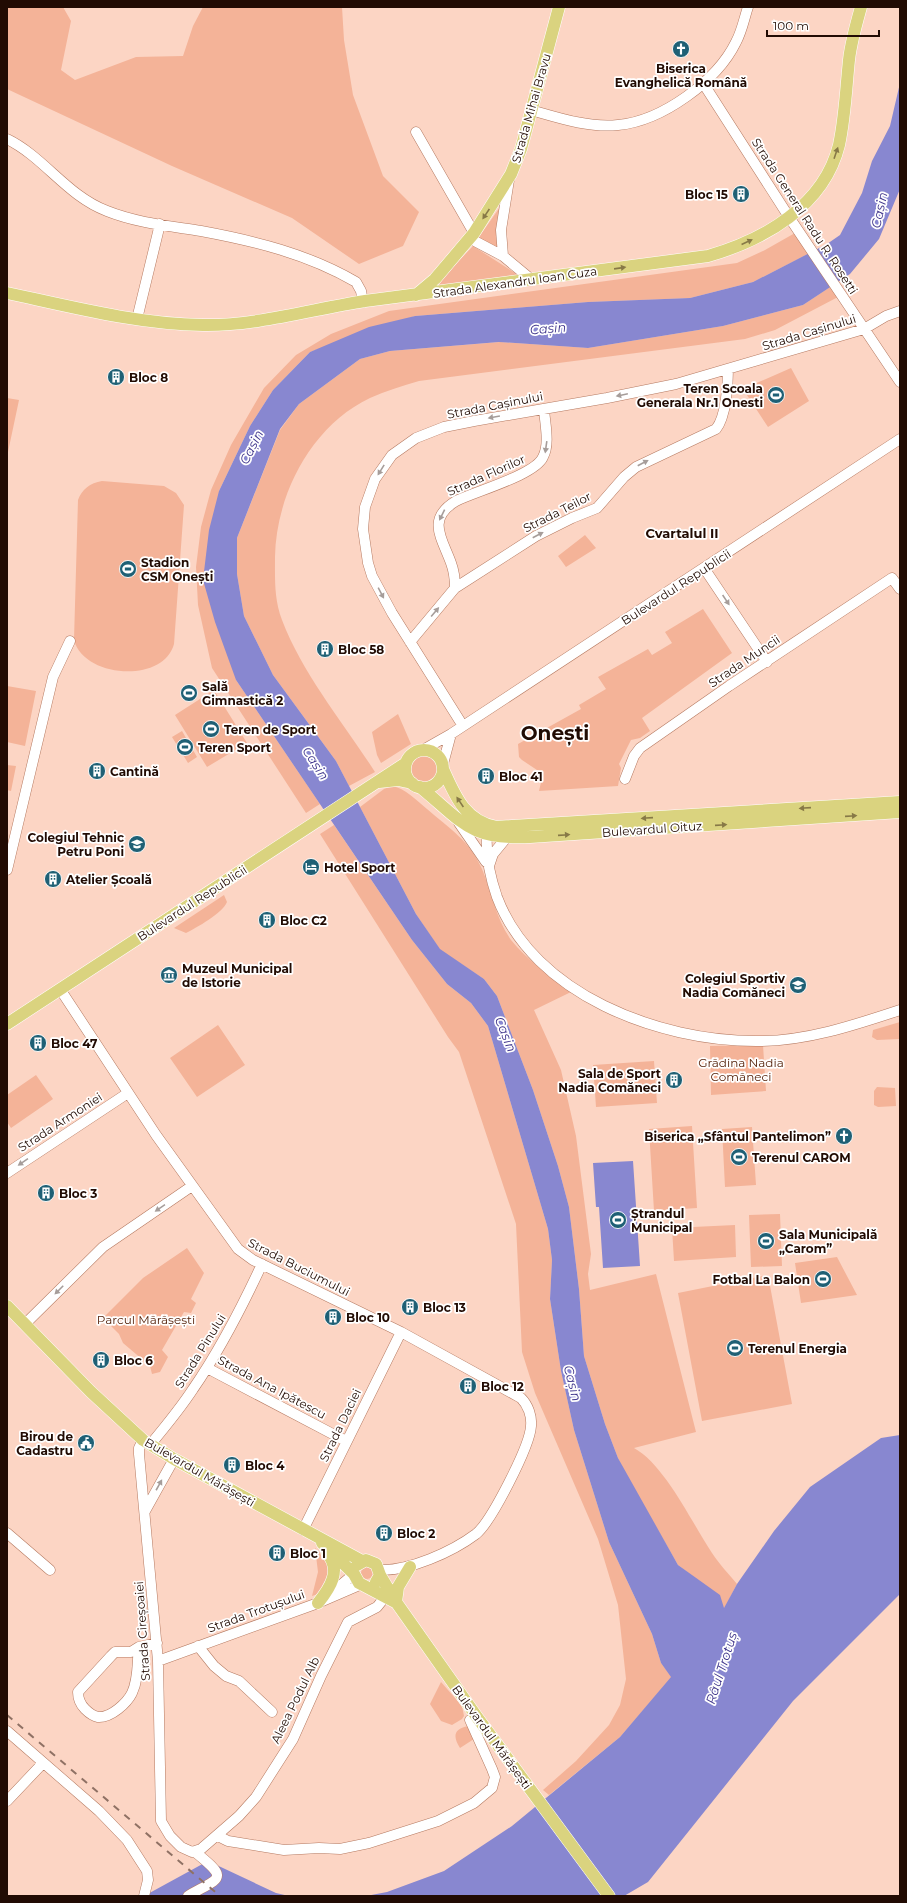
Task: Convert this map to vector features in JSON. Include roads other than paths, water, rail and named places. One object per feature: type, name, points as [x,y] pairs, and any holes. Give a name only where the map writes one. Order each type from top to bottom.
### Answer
[{"type":"main road","name":"Strada Mihai Bravu","points":[[415,296],[434,279],[471,235],[500,193],[511,174],[521,149],[559,7]]},
{"type":"main road","name":"Strada Alexandru Ioan Cuza","points":[[7,293],[109,315],[186,325],[222,325],[363,302],[708,256],[745,243],[768,232],[789,217],[809,199],[819,187],[836,152],[845,112],[850,50],[861,7]]},
{"type":"main road","points":[[421,750],[434,753],[443,767],[438,782],[430,787],[416,785],[406,772],[406,763],[412,755],[421,750]]},
{"type":"main road","name":"Bulevardul Republicii","points":[[7,1024],[406,763]]},
{"type":"main road","name":"Bulevardul Oituz","points":[[443,767],[453,791],[465,809],[488,830],[507,837],[525,831],[674,822],[900,812]]},
{"type":"main road","name":"Bulevardul Republicii","points":[[378,782],[398,780],[416,785]]},
{"type":"main road","name":"Bulevardul Oituz","points":[[416,785],[457,820],[470,829],[488,830],[506,827],[525,831]]},
{"type":"main road","name":"Bulevardul Oituz","points":[[674,822],[900,802]]},
{"type":"main road","name":"Bulevardul Mărășești","points":[[8,1308],[91,1392],[147,1443],[303,1530],[362,1561]]},
{"type":"main road","points":[[303,1530],[334,1562],[334,1577],[322,1600]]},
{"type":"main road","points":[[314,1536],[354,1574],[357,1581],[396,1602],[398,1587],[410,1567]]},
{"type":"main road","points":[[354,1574],[357,1565],[362,1561],[373,1562],[380,1573],[374,1584],[363,1585]]},
{"type":"main road","name":"Bulevardul Mărășești","points":[[380,1573],[396,1602],[526,1785],[609,1896]]},
{"type":"street","points":[[531,110],[592,124],[606,125],[629,123],[660,112],[690,94],[720,65],[736,42],[748,7]]},
{"type":"street","name":"Strada General Radu R. Rosetti","points":[[703,83],[789,217],[900,382]]},
{"type":"street","points":[[416,132],[471,235],[503,256],[532,280]]},
{"type":"street","points":[[7,139],[23,149],[76,194],[92,204],[115,214],[160,224],[244,239],[279,248],[356,282],[361,291],[363,302]]},
{"type":"street","points":[[503,256],[501,230],[511,174]]},
{"type":"street","points":[[137,319],[160,224]]},
{"type":"street","name":"Strada Cașinului","points":[[463,726],[410,642],[372,576],[366,557],[363,519],[367,500],[378,473],[398,450],[423,434],[474,420],[544,409],[676,384],[864,329],[886,316],[900,311]]},
{"type":"street","name":"Strada Teilor","points":[[410,642],[455,588],[536,536],[597,508],[624,477],[636,467],[716,429],[720,424],[726,402],[728,369]]},
{"type":"street","name":"Strada Florilor","points":[[455,588],[452,565],[439,533],[441,515],[447,507],[456,501],[525,473],[540,463],[544,457],[547,445],[544,409]]},
{"type":"street","name":"Bulevardul Republicii","points":[[421,750],[451,734],[900,439]]},
{"type":"street","points":[[704,568],[767,662]]},
{"type":"street","name":"Strada Muncii","points":[[625,778],[634,756],[640,748],[892,578],[900,589]]},
{"type":"street","points":[[7,870],[10,843],[53,677],[70,641]]},
{"type":"street","points":[[443,767],[451,734]]},
{"type":"street","points":[[457,820],[489,868]]},
{"type":"street","points":[[488,830],[486,851],[489,868],[499,901],[514,930],[549,970],[571,987],[592,1000],[648,1023],[673,1031],[701,1037],[758,1042],[818,1034],[900,1010]]},
{"type":"street","points":[[489,868],[493,854],[507,837]]},
{"type":"street","name":"Strada Buciumului","points":[[60,990],[128,1093],[235,1246],[246,1255],[262,1264],[401,1332],[521,1398],[529,1412],[531,1424],[530,1433],[521,1455],[488,1519],[480,1530],[471,1537],[441,1554],[410,1567]]},
{"type":"street","name":"Strada Armoniei","points":[[7,1173],[128,1093]]},
{"type":"street","points":[[25,1324],[106,1245],[192,1186]]},
{"type":"street","name":"Strada Pinului","points":[[147,1443],[192,1390],[207,1368],[245,1300],[262,1264]]},
{"type":"street","name":"Strada Daciei","points":[[303,1530],[401,1332]]},
{"type":"street","name":"Strada Ana Ipătescu","points":[[207,1368],[346,1441]]},
{"type":"street","name":"Strada Cireșoaiei","points":[[147,1443],[139,1448],[139,1454],[158,1661],[160,1821],[170,1836],[181,1847],[187,1851],[195,1852]]},
{"type":"street","points":[[145,1511],[174,1459]]},
{"type":"street","points":[[7,1533],[50,1570]]},
{"type":"street","points":[[380,1573],[410,1567]]},
{"type":"street","points":[[322,1600],[354,1574]]},
{"type":"street","name":"Strada Trotușului","points":[[158,1661],[363,1585]]},
{"type":"street","name":"Aleea Podul Alb","points":[[195,1852],[218,1836],[256,1797],[293,1739],[318,1682],[348,1622],[377,1607],[385,1597]]},
{"type":"street","points":[[139,1647],[136,1677],[131,1694],[127,1700],[118,1709],[104,1716],[97,1717],[87,1711],[78,1699],[78,1692],[80,1688],[115,1652],[131,1652],[139,1647],[157,1644]]},
{"type":"street","points":[[198,1646],[214,1666],[226,1676],[239,1681],[272,1712]]},
{"type":"street","points":[[218,1836],[228,1841],[279,1849],[340,1849],[392,1837],[438,1821],[474,1803],[490,1791],[494,1784],[494,1774],[470,1720]]},
{"type":"street","points":[[7,1731],[99,1811],[126,1840],[147,1871],[148,1880],[144,1896]]},
{"type":"street","points":[[7,1801],[42,1763]]},
{"type":"street","points":[[188,1896],[211,1883],[217,1875],[217,1871],[195,1852]]},
{"type":"water","points":[[900,83],[900,189],[879,239],[850,274],[803,305],[723,326],[588,348],[499,342],[390,351],[360,359],[299,404],[280,429],[237,538],[237,574],[244,616],[273,675],[336,761],[416,914],[440,949],[484,979],[497,996],[533,1090],[558,1166],[569,1207],[579,1289],[584,1356],[605,1424],[618,1458],[678,1565],[720,1595],[724,1608],[737,1584],[774,1531],[810,1487],[881,1438],[900,1435],[900,1594],[793,1701],[648,1882],[624,1896],[366,1896],[387,1892],[444,1871],[512,1826],[620,1737],[671,1677],[661,1663],[652,1634],[609,1542],[574,1430],[561,1371],[550,1299],[552,1260],[548,1229],[488,1026],[471,1003],[447,984],[412,940],[236,680],[215,622],[203,580],[209,530],[219,491],[250,426],[273,390],[310,352],[369,327],[415,316],[588,302],[690,298],[753,282],[827,244],[840,235],[862,193],[872,161],[890,126]]},
{"type":"water","name":"Ștrandul Municipal","points":[[633,1161],[640,1266],[603,1268],[599,1207],[596,1207],[593,1163]]},
{"type":"water","points":[[208,1861],[276,1893],[289,1896],[144,1896]]},
{"type":"railway","points":[[7,1715],[220,1896]]},
{"type":"place","name":"Biserica Evanghelică Română","points":[[681,49]]},
{"type":"place","name":"Bloc 15","points":[[741,194]]},
{"type":"place","name":"Bloc 8","points":[[116,377]]},
{"type":"place","name":"Teren Scoala Generala Nr.1 Onesti","points":[[776,395]]},
{"type":"place","name":"Stadion CSM Onești","points":[[128,569]]},
{"type":"place","name":"Bloc 58","points":[[325,649]]},
{"type":"place","name":"Sală Gimnastică 2","points":[[189,693]]},
{"type":"place","name":"Teren de Sport","points":[[211,729]]},
{"type":"place","name":"Teren Sport","points":[[185,747]]},
{"type":"place","name":"Cantină","points":[[97,771]]},
{"type":"place","name":"Bloc 41","points":[[486,776]]},
{"type":"place","name":"Colegiul Tehnic Petru Poni","points":[[137,844]]},
{"type":"place","name":"Hotel Sport","points":[[311,867]]},
{"type":"place","name":"Atelier Școală","points":[[53,879]]},
{"type":"place","name":"Bloc C2","points":[[267,920]]},
{"type":"place","name":"Muzeul Municipal de Istorie","points":[[169,975]]},
{"type":"place","name":"Colegiul Sportiv Nadia Comăneci","points":[[798,985]]},
{"type":"place","name":"Bloc 47","points":[[38,1043]]},
{"type":"place","name":"Sala de Sport Nadia Comăneci","points":[[674,1080]]},
{"type":"place","name":"Biserica „Sfântul Pantelimon”","points":[[844,1136]]},
{"type":"place","name":"Terenul CAROM","points":[[739,1157]]},
{"type":"place","name":"Bloc 3","points":[[46,1193]]},
{"type":"place","name":"Ștrandul Municipal","points":[[618,1220]]},
{"type":"place","name":"Sala Municipală „Carom”","points":[[766,1241]]},
{"type":"place","name":"Fotbal La Balon","points":[[823,1279]]},
{"type":"place","name":"Bloc 13","points":[[410,1307]]},
{"type":"place","name":"Bloc 10","points":[[333,1317]]},
{"type":"place","name":"Terenul Energia","points":[[735,1348]]},
{"type":"place","name":"Bloc 6","points":[[101,1360]]},
{"type":"place","name":"Bloc 12","points":[[468,1386]]},
{"type":"place","name":"Birou de Cadastru","points":[[86,1443]]},
{"type":"place","name":"Bloc 4","points":[[232,1465]]},
{"type":"place","name":"Bloc 2","points":[[384,1533]]},
{"type":"place","name":"Bloc 1","points":[[277,1553]]},
{"type":"district","name":"Cvartalul II","points":[[682,533]]},
{"type":"district","name":"Onești","points":[[555,733]]},
{"type":"water label","name":"Cașin","points":[[879,210]]},
{"type":"water label","name":"Cașin","points":[[548,328]]},
{"type":"water label","name":"Cașin","points":[[251,447]]},
{"type":"water label","name":"Cașin","points":[[316,763]]},
{"type":"water label","name":"Cașin","points":[[506,1034]]},
{"type":"water label","name":"Cașin","points":[[573,1383]]},
{"type":"water label","name":"Râul Trotuș","points":[[721,1668]]},
{"type":"park label","name":"Grădina Nadia Comăneci","points":[[741,1069]]},
{"type":"park label","name":"Parcul Mărășești","points":[[146,1319]]}]
